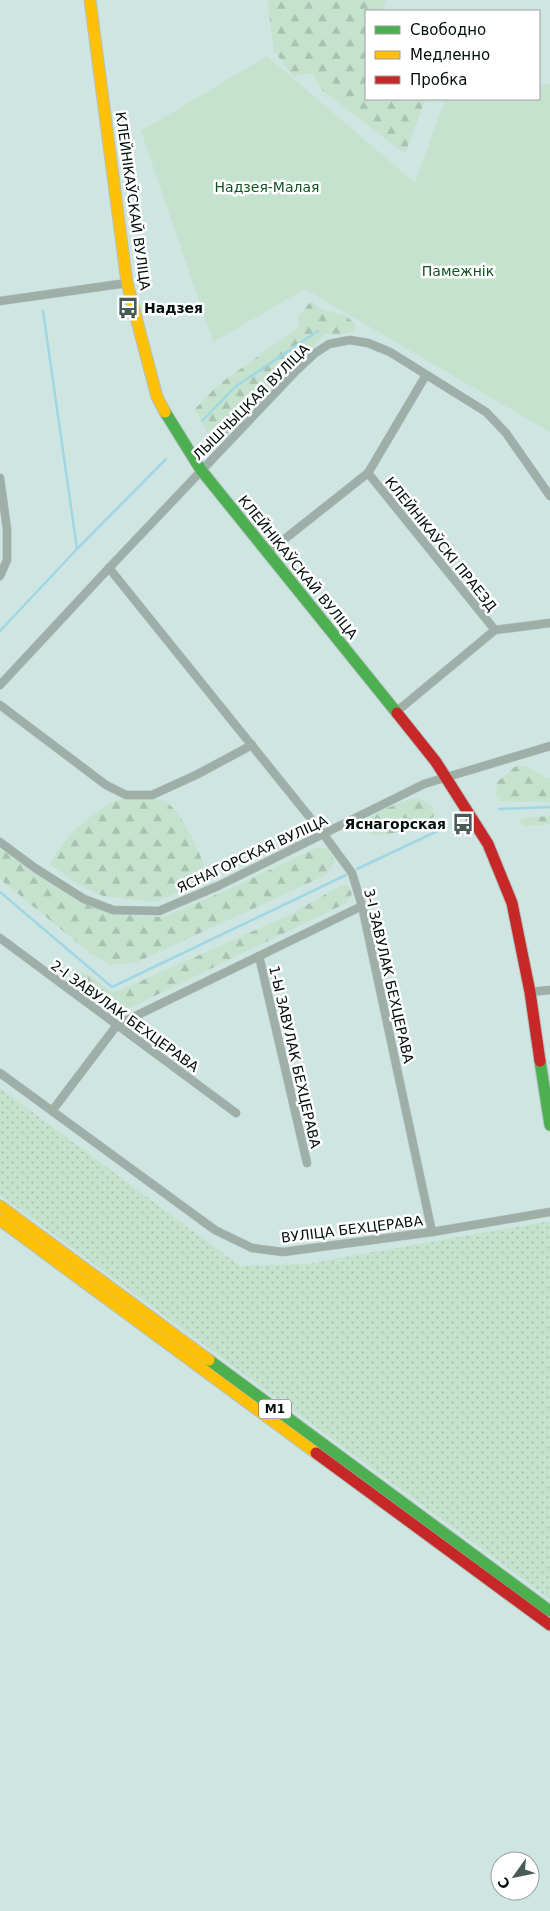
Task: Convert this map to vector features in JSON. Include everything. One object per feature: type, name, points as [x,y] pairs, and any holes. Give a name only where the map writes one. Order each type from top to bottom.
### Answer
[{"type":"main road","name":"КЛЕЙНІКАЎСКАЙ ВУЛІЦА","points":[[90,0],[127,283],[158,397],[173,427],[201,470],[446,777],[488,844],[512,903],[530,992],[550,1125]]},
{"type":"main road","name":"М1","points":[[0,1206],[550,1611]]},
{"type":"main road","name":"М1","points":[[0,1220],[550,1625]]},
{"type":"street","points":[[0,301],[127,283]]},
{"type":"street","name":"ЛЫШЧЫЦКАЯ ВУЛІЦА","points":[[0,685],[296,370],[329,344],[350,340],[368,343],[390,352],[486,412],[506,434],[550,496]]},
{"type":"street","points":[[267,553],[368,473],[426,375]]},
{"type":"street","name":"КЛЕЙНІКАЎСКІ ПРАЕЗД","points":[[368,473],[495,630]]},
{"type":"street","points":[[0,478],[7,528],[8,560],[0,576]]},
{"type":"street","name":"3-І ЗАВУЛАК БЕХЦЕРАВА","points":[[109,568],[324,835],[352,873],[362,906],[432,1232]]},
{"type":"street","points":[[396,712],[495,630],[550,623]]},
{"type":"street","points":[[0,705],[106,785],[126,795],[152,795],[252,745]]},
{"type":"street","name":"ЯСНАГОРСКАЯ ВУЛІЦА","points":[[0,842],[35,868],[84,899],[113,910],[160,911],[218,886],[424,784],[550,746]]},
{"type":"street","name":"1-Ы ЗАВУЛАК БЕХЦЕРАВА","points":[[52,1110],[117,1025],[362,906]]},
{"type":"street","name":"2-І ЗАВУЛАК БЕХЦЕРАВА","points":[[0,938],[236,1113]]},
{"type":"street","name":"1-Ы ЗАВУЛАК БЕХЦЕРАВА","points":[[259,956],[307,1163]]},
{"type":"street","points":[[530,992],[550,990]]},
{"type":"street","name":"ВУЛІЦА БЕХЦЕРАВА","points":[[0,1073],[215,1230],[252,1248],[283,1252],[432,1232],[550,1212]]},
{"type":"green space","points":[[267,0],[386,0],[383,10],[365,10],[365,100],[425,101],[405,154],[322,90],[313,73],[293,76],[274,51]]},
{"type":"green space","points":[[267,56],[415,183],[445,100],[540,100],[540,84],[550,84],[550,432],[305,289],[213,342],[141,131]]},
{"type":"green space","points":[[311,301],[323,310],[345,315],[355,324],[355,331],[340,335],[325,334],[222,439],[211,440],[195,409],[218,385],[300,326],[298,317]]},
{"type":"green space","points":[[516,766],[526,766],[550,778],[550,802],[502,801],[496,795],[497,782]]},
{"type":"green space","points":[[416,797],[432,805],[435,816],[412,830],[375,836],[367,832],[367,823],[373,816]]},
{"type":"green space","points":[[155,799],[165,801],[173,808],[185,826],[209,877],[203,883],[155,902],[103,896],[76,883],[51,865],[60,847],[68,837],[98,811],[120,800]]},
{"type":"green space","points":[[550,816],[550,824],[524,826],[520,823],[521,818]]},
{"type":"green space","points":[[0,848],[39,876],[91,907],[122,915],[163,917],[227,890],[316,848],[328,848],[335,862],[326,875],[137,962],[111,965],[91,954],[0,879]]},
{"type":"green space","points":[[348,885],[352,894],[346,903],[130,1008],[110,1009],[74,987],[70,977],[77,971],[91,976],[112,992],[123,989],[289,915],[340,886]]},
{"type":"green space","points":[[0,1088],[240,1266],[306,1264],[550,1221],[550,1599],[0,1195]]},
{"type":"waterway","points":[[0,631],[77,549],[43,311]]},
{"type":"waterway","points":[[202,421],[235,387],[318,331]]},
{"type":"waterway","points":[[77,549],[166,459]]},
{"type":"waterway","points":[[499,809],[550,807]]},
{"type":"waterway","points":[[357,869],[444,828]]},
{"type":"waterway","points":[[0,892],[112,987],[346,875]]},
{"type":"traffic: fast","points":[[165,412],[201,470],[397,713]]},
{"type":"traffic: fast","points":[[540,1061],[550,1125]]},
{"type":"traffic: fast","points":[[209,1360],[550,1611]]},
{"type":"traffic: slow","points":[[90,0],[127,283],[157,397],[165,412]]},
{"type":"traffic: slow","points":[[0,1206],[209,1360]]},
{"type":"traffic: slow","points":[[0,1220],[316,1453]]},
{"type":"traffic: jam","points":[[397,713],[436,762],[488,844],[512,903],[530,992],[540,1061]]},
{"type":"traffic: jam","points":[[316,1453],[550,1625]]},
{"type":"place","name":"Надзея","points":[[128,308]]},
{"type":"place","name":"Яснагорская","points":[[463,824]]},
{"type":"park label","name":"Надзея-Малая","points":[[267,187]]},
{"type":"park label","name":"Памежнік","points":[[458,271]]}]
